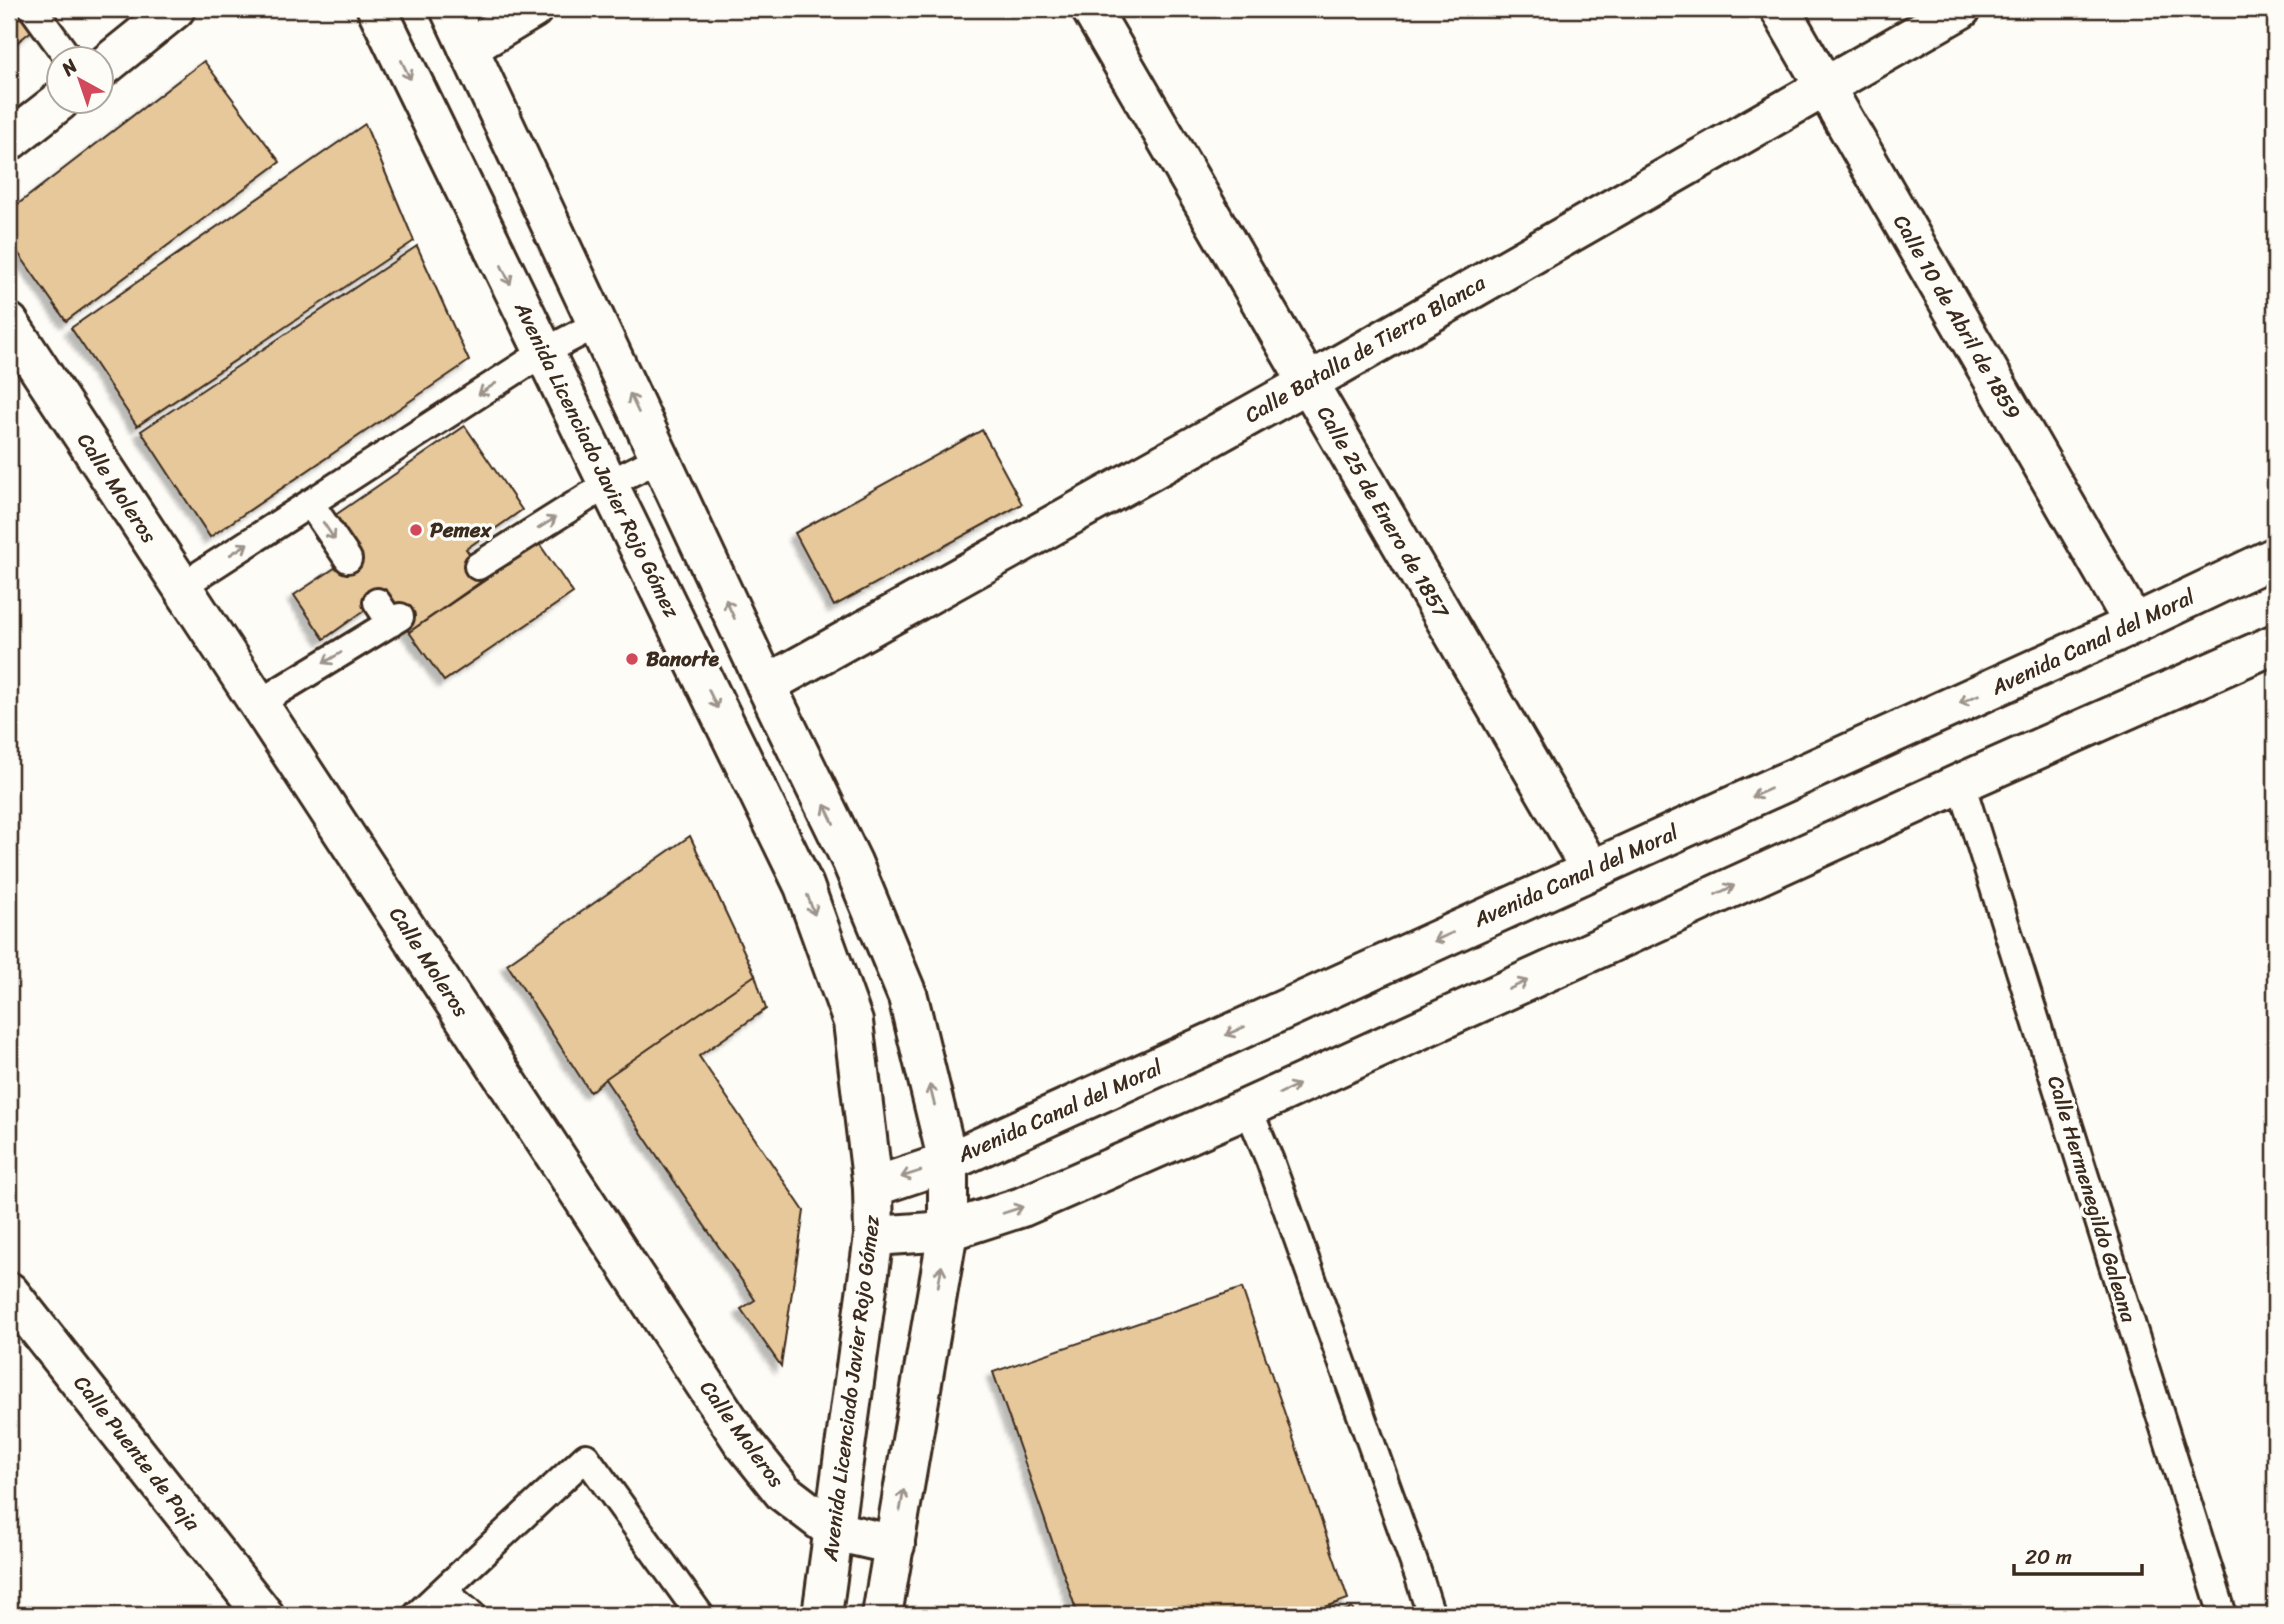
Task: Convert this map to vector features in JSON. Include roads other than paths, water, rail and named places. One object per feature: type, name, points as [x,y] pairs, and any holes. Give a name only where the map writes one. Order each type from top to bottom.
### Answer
[{"type":"main road","points":[[116,57],[175,9]]},
{"type":"main road","name":"Avenida Licenciado Javier Rojo Gómez","points":[[377,9],[804,886],[853,1022],[873,1186],[874,1236],[822,1615]]},
{"type":"main road","points":[[450,9],[766,685],[852,862],[908,997],[948,1162],[948,1231],[882,1615]]},
{"type":"main road","points":[[468,48],[533,9]]},
{"type":"main road","name":"Calle 25 de Enero de 1857","points":[[1091,9],[1591,870]]},
{"type":"main road","name":"Calle 10 de Abril de 1859","points":[[1780,9],[2134,624]]},
{"type":"main road","name":"Calle Batalla de Tierra Blanca","points":[[766,685],[1308,383],[1961,9]]},
{"type":"main road","points":[[9,141],[46,112]]},
{"type":"main road","name":"Calle Moleros","points":[[9,323],[743,1442],[783,1492],[834,1531],[895,1545]]},
{"type":"main road","name":"Avenida Canal del Moral","points":[[873,1186],[948,1162],[2134,624],[2275,557]]},
{"type":"main road","points":[[874,1236],[948,1231],[1022,1208],[1961,783],[2275,644]]},
{"type":"main road","name":"Calle Puente de Paja","points":[[9,1292],[264,1615]]},
{"type":"lane","points":[[33,9],[60,46]]},
{"type":"lane","points":[[182,586],[310,503],[402,457],[544,352],[597,324]]},
{"type":"lane","points":[[481,556],[608,484],[660,458]]},
{"type":"lane","points":[[310,503],[348,559]]},
{"type":"lane","points":[[259,703],[389,614]]},
{"type":"lane","name":"Calle Hermenegildo Galeana","points":[[1961,783],[2223,1615]]},
{"type":"lane","points":[[1248,1108],[1270,1161],[1431,1615]]},
{"type":"lane","points":[[417,1615],[586,1457],[700,1615]]},
{"type":"lane","points":[[443,1591],[472,1615]]},
{"type":"place","name":"Pemex","points":[[416,530]]},
{"type":"place","name":"Banorte","points":[[632,659]]}]
